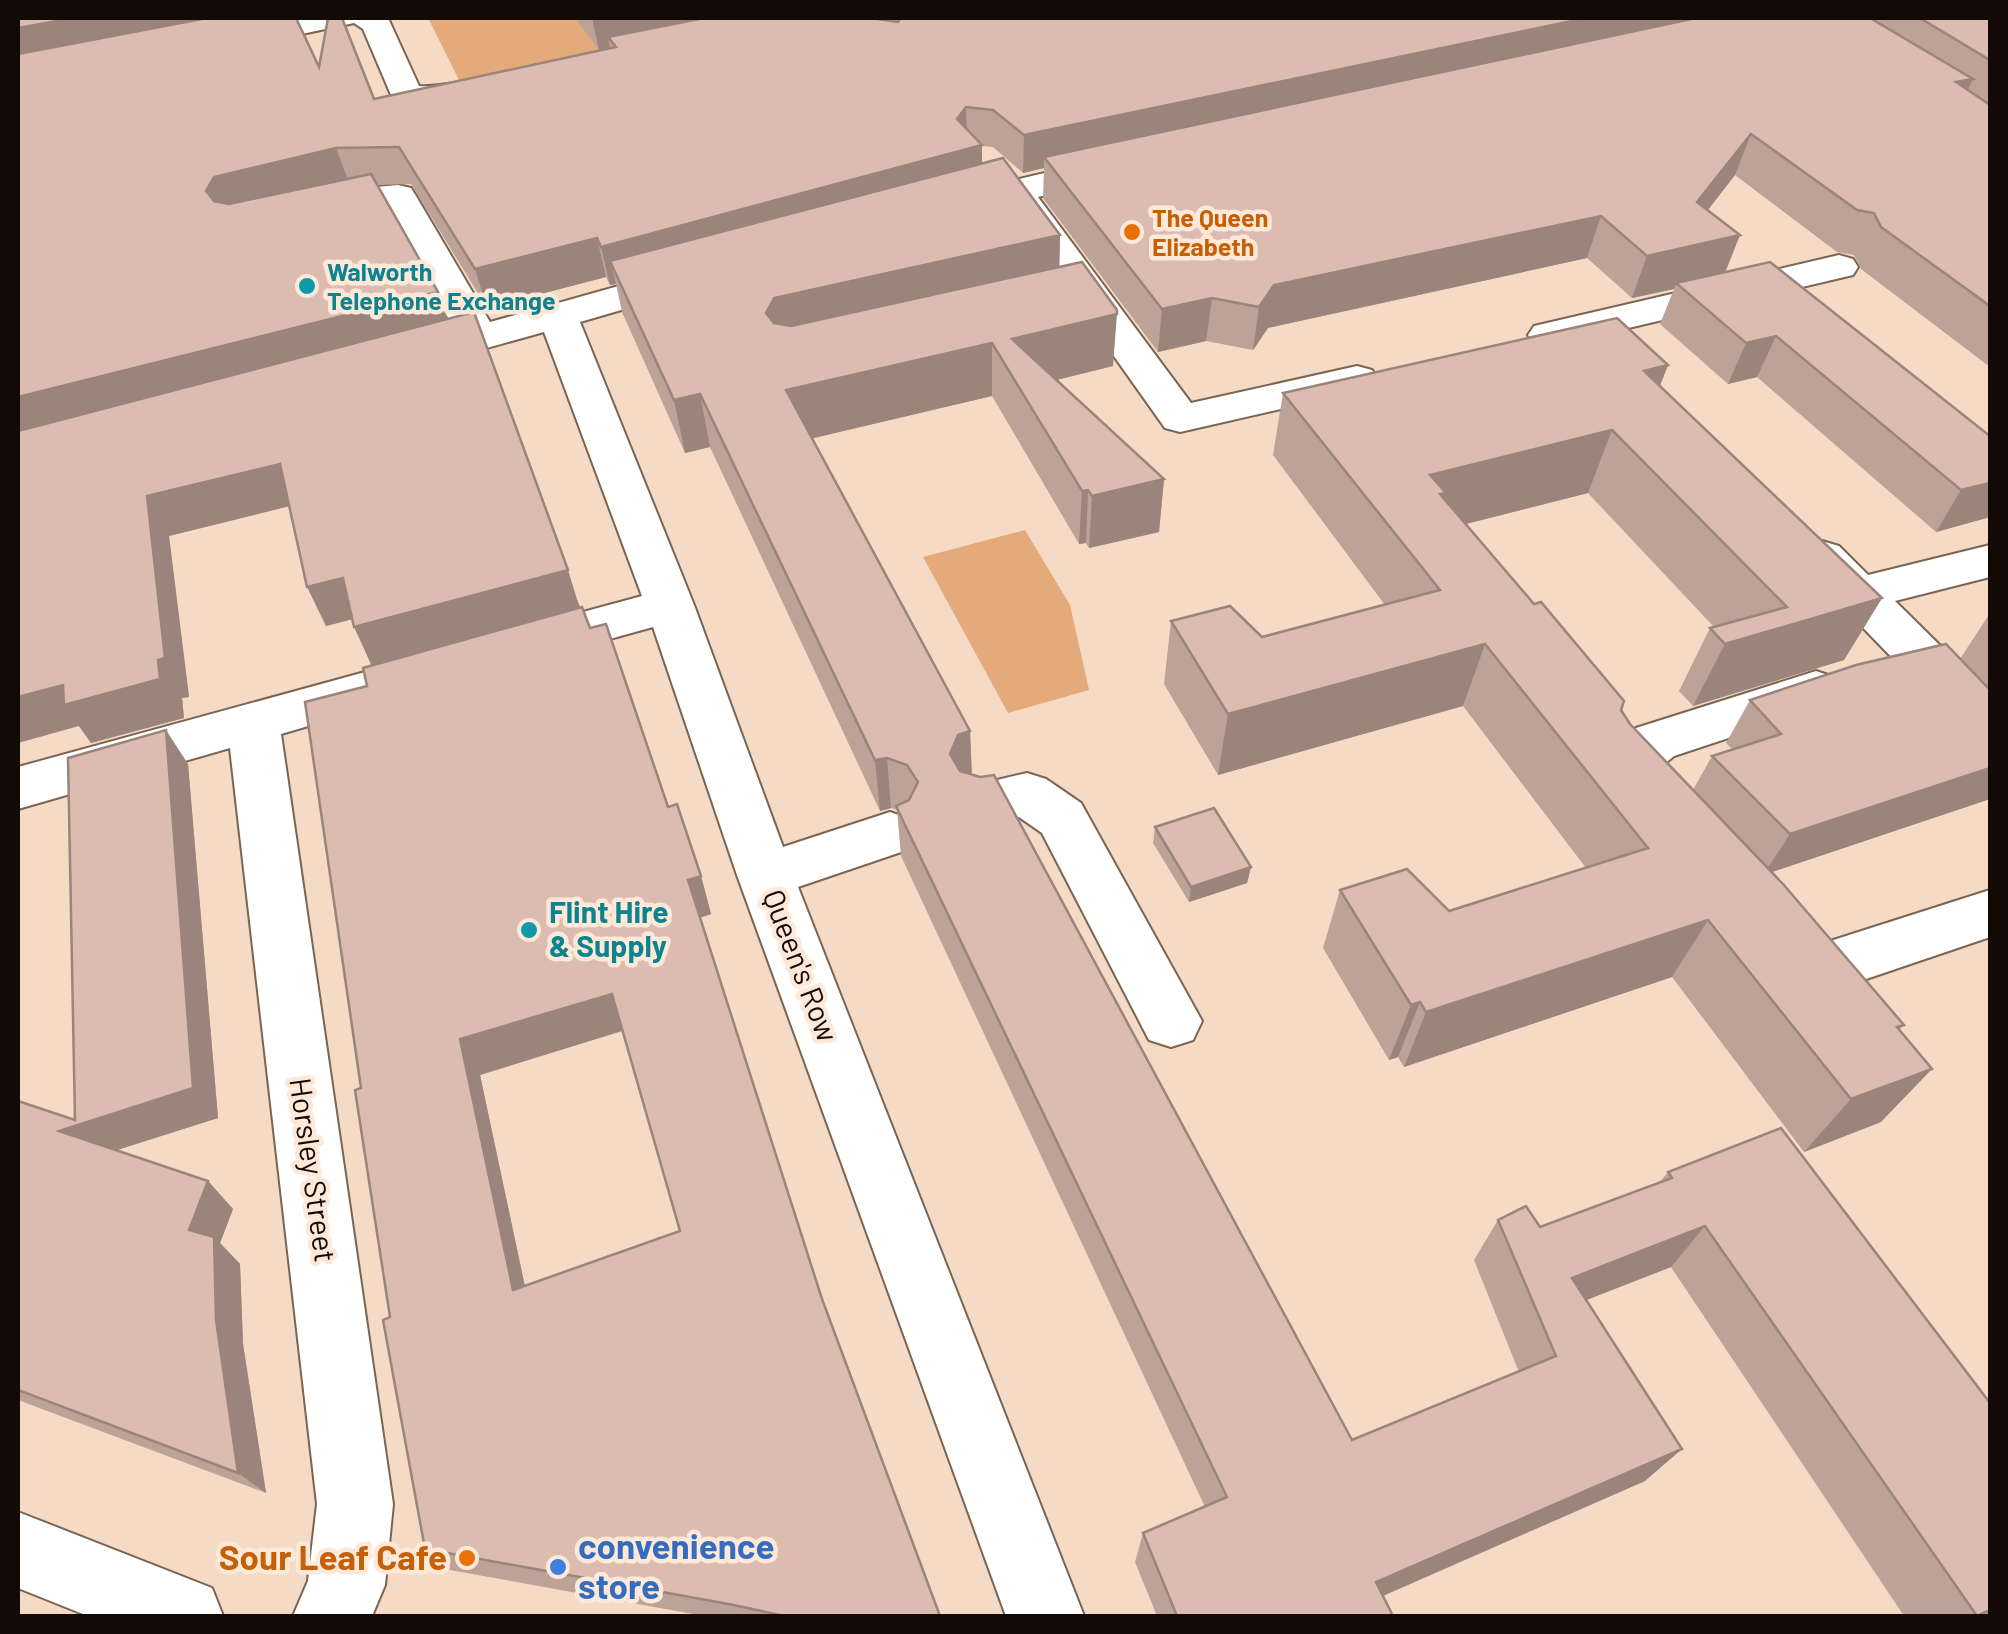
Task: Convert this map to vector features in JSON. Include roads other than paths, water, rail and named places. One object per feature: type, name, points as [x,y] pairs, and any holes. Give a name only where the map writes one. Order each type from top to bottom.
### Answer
[{"type":"street","points":[[186,48],[342,18]]},
{"type":"street","points":[[366,18],[374,20],[406,95],[438,98],[514,82]]},
{"type":"street","points":[[914,217],[972,201],[1003,179],[1145,160]]},
{"type":"street","points":[[1003,179],[1091,292],[1180,419],[1394,370]]},
{"type":"street","points":[[278,219],[364,199],[398,196],[480,339]]},
{"type":"street","points":[[1511,343],[1839,267]]},
{"type":"street","points":[[373,367],[725,269]]},
{"type":"street","points":[[1052,305],[1091,292]]},
{"type":"street","name":"Queen's Row","points":[[557,314],[670,604],[765,876],[1045,1616]]},
{"type":"street","points":[[1581,328],[1623,368]]},
{"type":"street","points":[[1790,527],[1990,726]]},
{"type":"street","points":[[1860,594],[1990,562]]},
{"type":"street","points":[[467,662],[670,604]]},
{"type":"street","points":[[1678,827],[1623,769],[1655,742],[1924,660]]},
{"type":"street","points":[[18,788],[415,677]]},
{"type":"street","name":"Horsley Street","points":[[253,721],[355,1504],[346,1584],[332,1616]]},
{"type":"street","points":[[982,802],[1027,794],[1062,818],[1171,1021]]},
{"type":"street","points":[[765,876],[890,834]]},
{"type":"street","points":[[1758,914],[1813,972],[1990,914]]},
{"type":"street","points":[[18,1550],[184,1616]]},
{"type":"place","name":"The Queen Elizabeth","points":[[1132,232]]},
{"type":"place","name":"Walworth Telephone Exchange","points":[[307,286]]},
{"type":"place","name":"Flint Hire & Supply","points":[[529,930]]},
{"type":"place","name":"Sour Leaf Cafe","points":[[467,1558]]},
{"type":"place","name":"convenience store","points":[[558,1567]]}]
